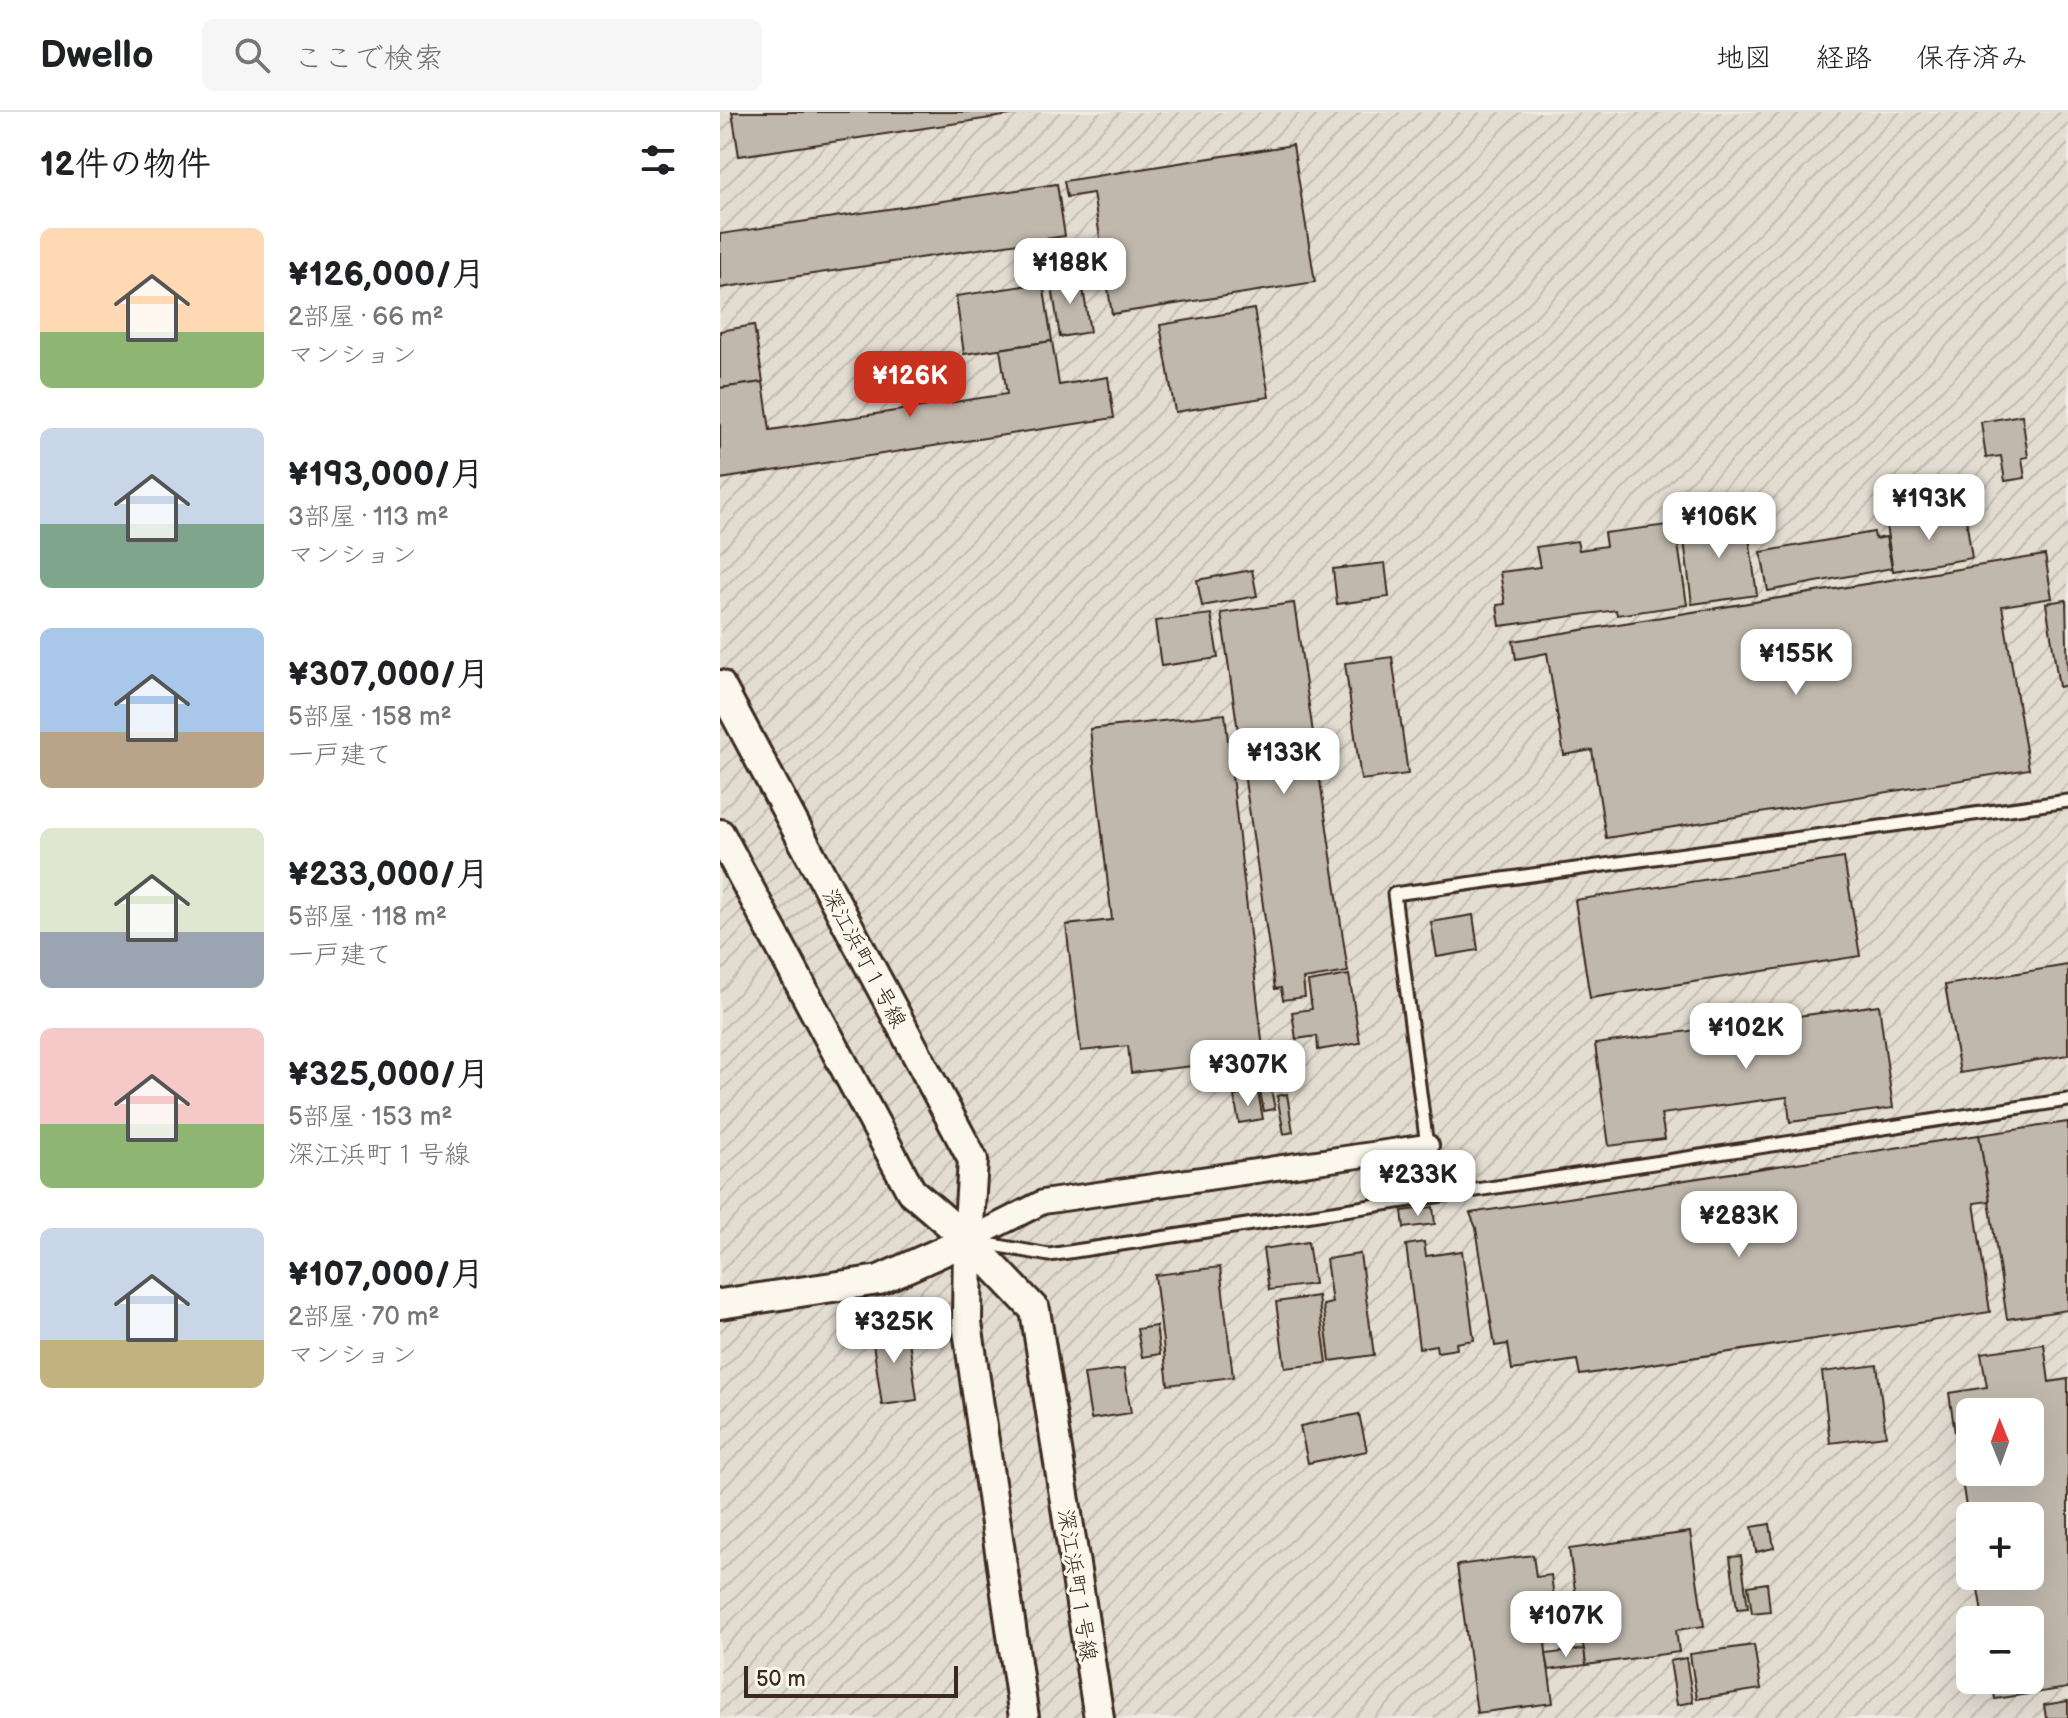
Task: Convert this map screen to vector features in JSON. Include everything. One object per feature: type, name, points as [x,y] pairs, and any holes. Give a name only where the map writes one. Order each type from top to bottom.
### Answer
[{"type":"street","name":"深江浜町１号線","points":[[720,685],[973,1160],[967,1323],[1024,1718]]},
{"type":"street","name":"深江浜町１号線","points":[[720,834],[911,1191],[968,1240],[1035,1310],[1099,1718]]},
{"type":"street","points":[[720,1304],[879,1280],[1043,1202],[1427,1146]]},
{"type":"lane","points":[[1427,1146],[1394,894],[2068,801]]},
{"type":"lane","points":[[968,1240],[1049,1255],[2068,1100]]},
{"type":"shaded area","points":[[720,112],[2068,112],[2068,1718],[720,1718]]},
{"type":"building","points":[[732,112],[1031,112],[739,156]]},
{"type":"building","points":[[1293,145],[1315,282],[1112,314],[1093,193],[1067,197],[1064,181]]},
{"type":"building","points":[[1057,184],[1065,236],[720,288],[720,234]]},
{"type":"building","points":[[1081,276],[1090,332],[1060,337],[1051,280]]},
{"type":"building","points":[[1043,283],[1052,341],[964,354],[956,296]]},
{"type":"building","points":[[1254,309],[1269,397],[1175,412],[1160,325]]},
{"type":"building","points":[[754,325],[763,382],[720,388],[720,331]]},
{"type":"building","points":[[1052,341],[1059,385],[1108,377],[1114,418],[720,479],[720,388],[763,382],[770,430],[1007,394],[1000,349]]},
{"type":"building","points":[[2022,415],[2028,457],[2022,458],[2025,478],[2005,481],[2001,456],[1986,458],[1981,422]]},
{"type":"building","points":[[1965,512],[1972,558],[1893,571],[1886,525]]},
{"type":"building","points":[[1746,515],[1757,595],[1692,604],[1682,524]]},
{"type":"building","points":[[1675,524],[1687,605],[1617,615],[1616,610],[1500,626],[1497,605],[1505,604],[1500,572],[1540,567],[1536,547],[1577,541],[1579,550],[1606,546],[1604,533]]},
{"type":"building","points":[[1874,532],[1875,539],[1886,537],[1892,568],[1768,591],[1761,552]]},
{"type":"building","points":[[2045,555],[2052,598],[2002,606],[2029,769],[1606,838],[1592,750],[1564,755],[1547,653],[1516,659],[1513,641]]},
{"type":"building","points":[[1385,563],[1389,597],[1337,604],[1333,569]]},
{"type":"building","points":[[1252,570],[1257,596],[1202,606],[1197,580]]},
{"type":"building","points":[[2066,600],[2068,685],[2059,687],[2046,603]]},
{"type":"building","points":[[1294,603],[1348,972],[1303,979],[1305,997],[1283,1000],[1281,988],[1275,989],[1221,613]]},
{"type":"building","points":[[1211,614],[1218,658],[1161,666],[1155,621]]},
{"type":"building","points":[[1392,657],[1408,774],[1361,780],[1345,663]]},
{"type":"building","points":[[1225,714],[1264,1058],[1131,1073],[1128,1046],[1081,1051],[1066,925],[1112,920],[1090,729]]},
{"type":"building","points":[[1844,858],[1860,956],[1590,998],[1575,900]]},
{"type":"building","points":[[1473,915],[1478,950],[1437,957],[1431,922]]},
{"type":"building","points":[[2068,965],[2068,1055],[1960,1073],[1945,985]]},
{"type":"building","points":[[1349,975],[1360,1043],[1318,1050],[1317,1036],[1296,1039],[1292,1012],[1312,1009],[1308,982]]},
{"type":"building","points":[[1879,1005],[1893,1108],[1790,1122],[1787,1097],[1661,1114],[1665,1139],[1609,1146],[1595,1044]]},
{"type":"building","points":[[1270,1085],[1275,1109],[1264,1111],[1259,1087]]},
{"type":"building","points":[[1258,1092],[1263,1119],[1239,1123],[1234,1096]]},
{"type":"building","points":[[1287,1094],[1293,1132],[1284,1134],[1277,1096]]},
{"type":"building","points":[[2068,1122],[2068,1310],[2007,1319],[1979,1135]]},
{"type":"building","points":[[1979,1135],[1990,1201],[1974,1203],[1990,1312],[1580,1375],[1577,1360],[1512,1370],[1508,1344],[1495,1346],[1476,1228],[1470,1213]]},
{"type":"building","points":[[1433,1207],[1435,1224],[1404,1228],[1402,1211]]},
{"type":"building","points":[[1308,1242],[1314,1284],[1269,1290],[1263,1249]]},
{"type":"building","points":[[1424,1242],[1426,1256],[1462,1251],[1474,1340],[1456,1343],[1457,1349],[1437,1352],[1436,1345],[1419,1348],[1406,1245]]},
{"type":"building","points":[[1360,1254],[1374,1355],[1330,1361],[1323,1305],[1332,1303],[1326,1259]]},
{"type":"building","points":[[1220,1267],[1233,1377],[1168,1385],[1155,1275]]},
{"type":"building","points":[[1318,1296],[1327,1363],[1285,1368],[1276,1302]]},
{"type":"building","points":[[907,1325],[917,1400],[882,1405],[871,1330]]},
{"type":"building","points":[[1156,1326],[1160,1354],[1142,1357],[1137,1329]]},
{"type":"building","points":[[2044,1344],[2049,1382],[2068,1379],[2068,1688],[2044,1692],[2044,1606],[1981,1606],[1978,1590],[2044,1590],[2044,1502],[1965,1502],[1963,1486],[2044,1486],[2044,1398],[1956,1398],[1956,1440],[1949,1393],[1987,1387],[1981,1353]]},
{"type":"building","points":[[1877,1365],[1886,1436],[1830,1443],[1822,1372]]},
{"type":"building","points":[[1124,1369],[1131,1413],[1091,1419],[1084,1374]]},
{"type":"building","points":[[1359,1414],[1367,1451],[1308,1463],[1300,1426]]},
{"type":"building","points":[[1770,1524],[1774,1548],[1756,1552],[1752,1527]]},
{"type":"building","points":[[1690,1532],[1704,1626],[1676,1630],[1679,1652],[1586,1665],[1569,1549]]},
{"type":"building","points":[[1533,1555],[1536,1577],[1551,1575],[1556,1613],[1541,1614],[1553,1703],[1477,1713],[1457,1565]]},
{"type":"building","points":[[1741,1556],[1748,1608],[1737,1609],[1730,1557]]},
{"type":"building","points":[[1767,1583],[1770,1611],[1752,1613],[1748,1586]]},
{"type":"building","points":[[1754,1645],[1761,1689],[1697,1699],[1690,1654]]},
{"type":"building","points":[[1584,1649],[1586,1665],[1549,1670],[1546,1654]]},
{"type":"building","points":[[1686,1658],[1693,1702],[1677,1705],[1670,1661]]},
{"type":"building","points":[[1994,1694],[2028,1694],[1995,1699]]},
{"type":"building","points":[[2068,1701],[2068,1718],[2046,1718],[2044,1705]]}]
